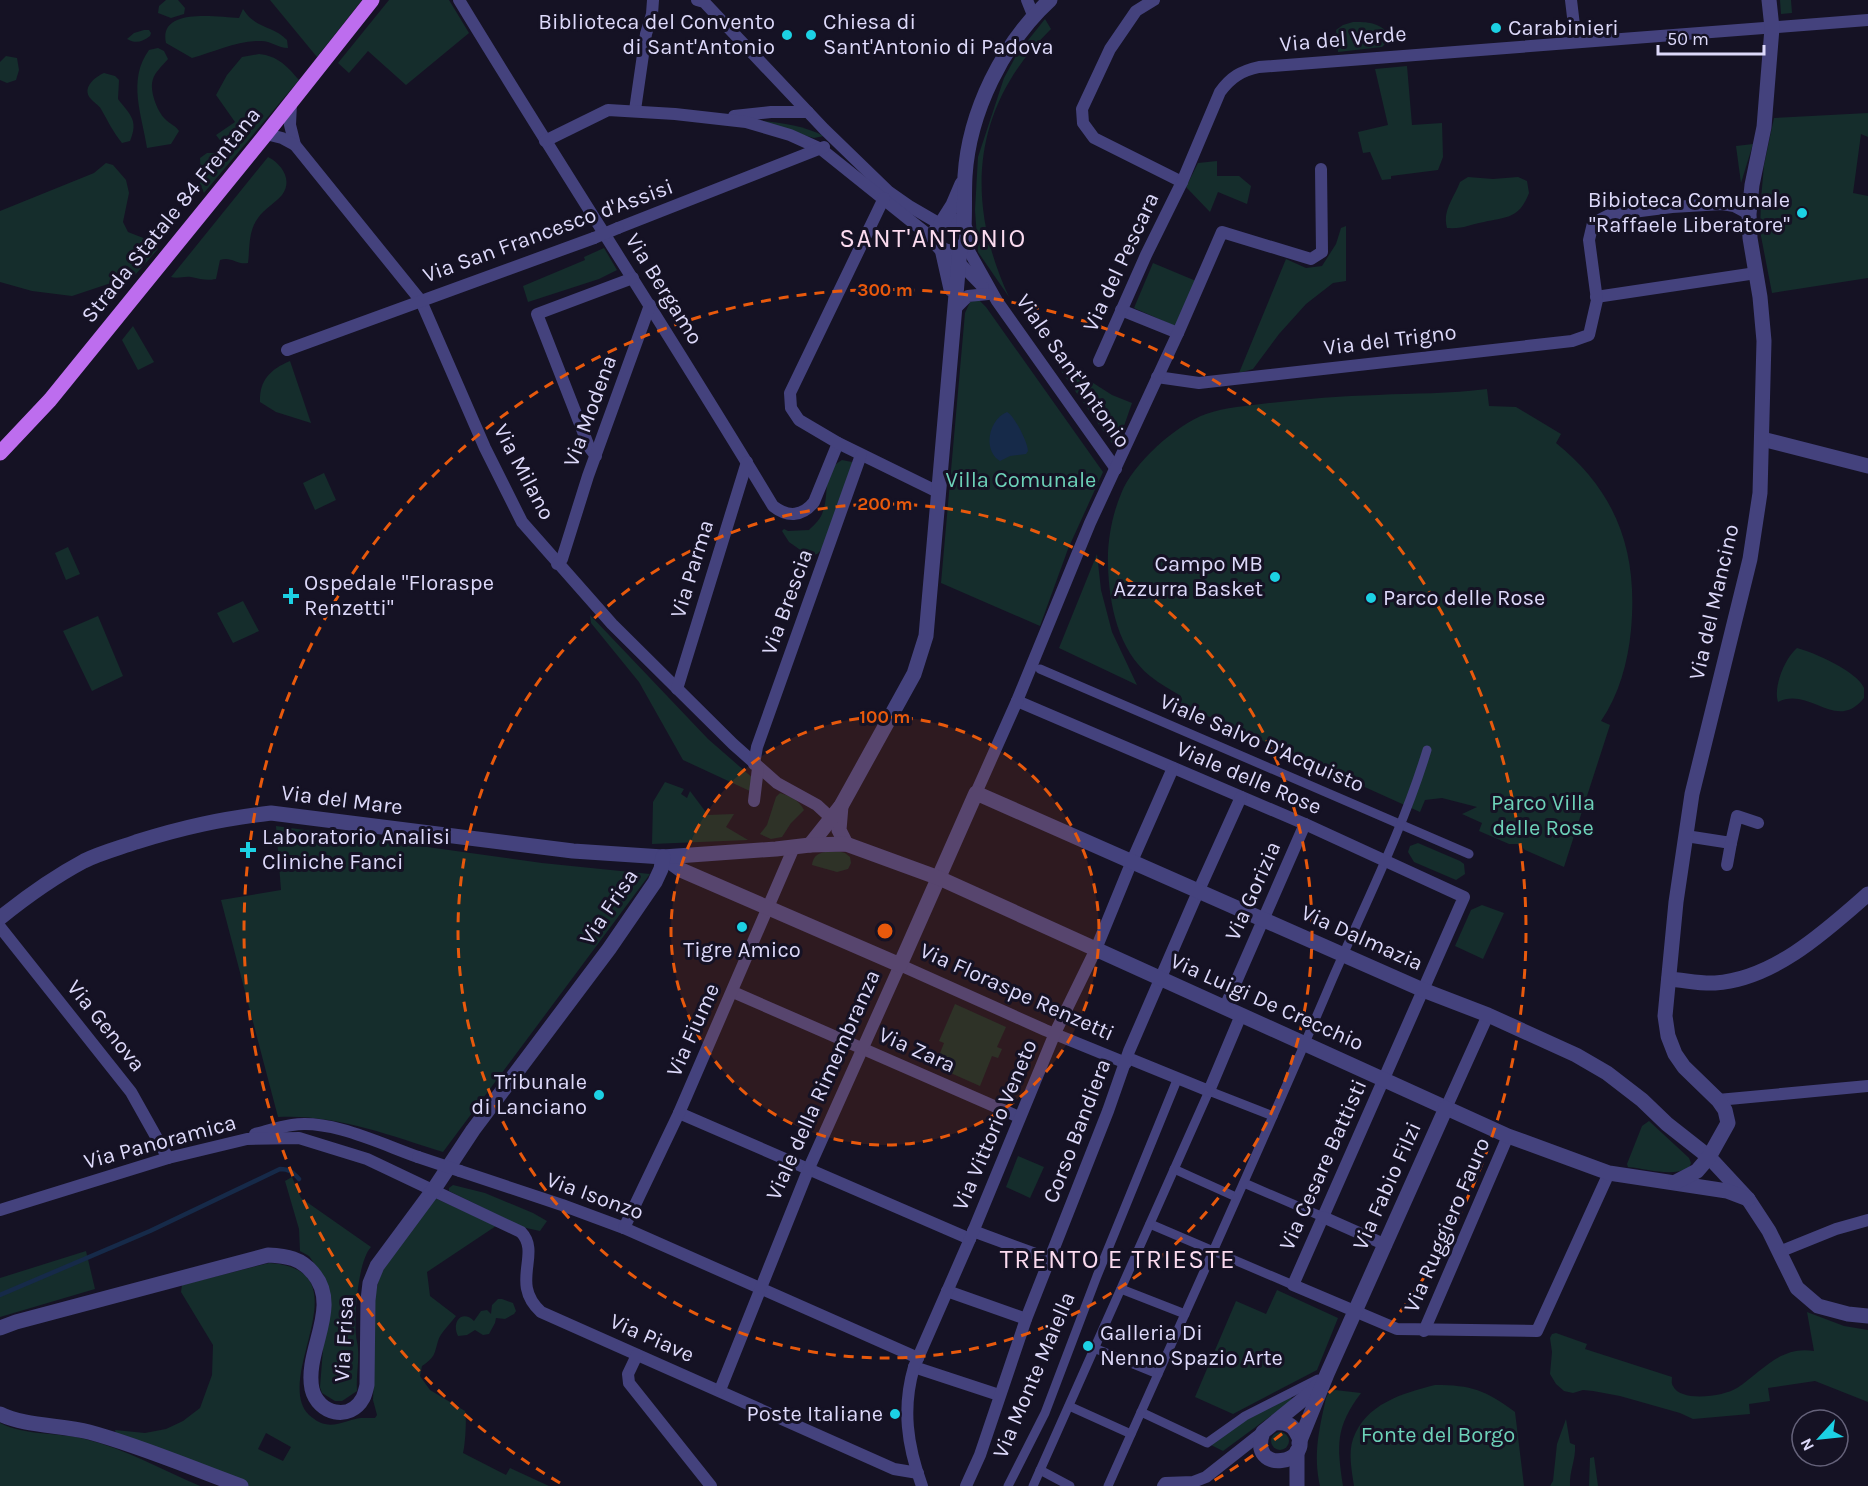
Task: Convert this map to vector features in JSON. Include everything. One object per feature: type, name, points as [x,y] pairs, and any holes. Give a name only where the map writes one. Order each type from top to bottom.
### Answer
[{"type":"main road","name":"Strada Statale 84 Frentana","points":[[0,453],[50,400],[372,0]]},
{"type":"street","name":"Via Bergamo","points":[[459,0],[773,506],[779,511],[795,514],[803,512],[814,502],[838,443]]},
{"type":"street","points":[[635,110],[653,0]]},
{"type":"street","points":[[697,0],[704,2],[835,140],[889,192],[941,224]]},
{"type":"street","points":[[1027,0],[1033,15]]},
{"type":"street","points":[[954,303],[950,278],[954,246],[968,154],[981,105],[998,65],[1033,15],[1050,0]]},
{"type":"street","points":[[1154,0],[1136,11],[1110,50],[1082,109],[1083,123],[1094,138],[1182,182]]},
{"type":"street","points":[[1570,0],[1576,42]]},
{"type":"street","name":"Via del Mancino","points":[[1709,1157],[1728,1123],[1725,1110],[1718,1100],[1684,1067],[1671,1045],[1665,1016],[1676,902],[1692,794],[1750,559],[1760,493],[1764,341],[1750,238],[1749,214],[1752,185],[1764,127],[1772,28],[1769,0]]},
{"type":"street","name":"Via del Verde","points":[[1182,182],[1220,92],[1230,79],[1243,70],[1868,20]]},
{"type":"street","name":"Via Milano","points":[[291,102],[290,125],[295,145],[420,301],[485,448],[522,522],[612,624],[756,766],[777,783],[817,805],[836,812]]},
{"type":"street","points":[[545,141],[608,110],[635,110],[721,118],[771,112],[808,112]]},
{"type":"street","name":"Viale Sant'Antonio","points":[[721,118],[746,122],[790,135],[821,148],[884,198],[954,246],[969,251],[992,296]]},
{"type":"street","points":[[266,134],[282,138],[295,145]]},
{"type":"street","points":[[821,148],[835,140]]},
{"type":"street","name":"Via San Francesco d'Assisi","points":[[287,350],[594,238],[821,148]]},
{"type":"street","name":"Viale della Rimembranza","points":[[720,1390],[809,1168],[1017,700],[1090,523],[1178,333],[1221,232],[1311,259],[1322,252],[1321,169]]},
{"type":"street","points":[[954,246],[936,233],[953,205],[965,176]]},
{"type":"street","name":"Via del Pescara","points":[[1099,361],[1182,182]]},
{"type":"street","points":[[884,198],[790,393],[791,408],[799,420],[838,443],[938,492]]},
{"type":"street","points":[[1749,214],[1734,206],[1722,204],[1672,207],[1609,216],[1593,223],[1589,240],[1596,297],[1756,273]]},
{"type":"street","points":[[810,844],[836,812],[914,674],[926,636],[954,303],[956,221],[946,221],[941,224]]},
{"type":"street","name":"Viale Sant'Antonio","points":[[954,246],[1116,469]]},
{"type":"street","points":[[596,456],[590,447],[537,314],[633,278]]},
{"type":"street","points":[[954,303],[968,296],[992,296]]},
{"type":"street","name":"Via del Trigno","points":[[1157,377],[1199,383],[1572,340],[1588,335],[1596,297]]},
{"type":"street","name":"Via Modena","points":[[557,564],[562,559],[650,305]]},
{"type":"street","points":[[1121,310],[1178,333]]},
{"type":"street","points":[[1762,439],[1868,466]]},
{"type":"street","name":"Via Brescia","points":[[754,801],[757,747],[861,455]]},
{"type":"street","name":"Via Parma","points":[[677,689],[747,462]]},
{"type":"street","name":"Viale Salvo D'Acquisto","points":[[1040,669],[1469,854]]},
{"type":"street","name":"Viale delle Rose","points":[[1017,700],[1305,824],[1464,897]]},
{"type":"street","points":[[1108,1486],[1385,860],[1427,750]]},
{"type":"street","name":"Via Vittorio Veneto","points":[[922,1486],[907,1431],[908,1387],[916,1362],[972,1235],[1019,1117],[1055,1034],[1096,949],[1173,768]]},
{"type":"street","name":"Via Dalmazia","points":[[976,793],[1423,990],[1488,1015],[1576,1055],[1607,1073],[1709,1157],[1748,1199],[1769,1231],[1797,1288],[1818,1306],[1848,1314],[1868,1316]]},
{"type":"street","name":"Corso Bandiera","points":[[966,1486],[980,1455],[1026,1319],[1127,1060],[1198,890],[1241,797]]},
{"type":"street","points":[[836,812],[839,830],[846,844]]},
{"type":"street","name":"Via del Mare","points":[[0,918],[27,896],[85,861],[109,851],[184,827],[221,819],[271,813],[573,851],[663,856],[810,844]]},
{"type":"street","points":[[1727,865],[1737,816],[1758,823]]},
{"type":"street","name":"Via Gorizia","points":[[1225,1007],[1305,824]]},
{"type":"street","points":[[1686,836],[1731,843]]},
{"type":"street","name":"Via Luigi De Crecchio","points":[[810,844],[846,844],[939,878],[1508,1136],[1609,1173],[1727,1191],[1748,1199]]},
{"type":"street","name":"Via Fiume","points":[[624,1228],[733,992],[794,847]]},
{"type":"street","name":"Via Floraspe Renzetti","points":[[663,856],[681,870],[1055,1034],[1273,1116]]},
{"type":"street","name":"Via Frisa","points":[[0,1328],[268,1255],[287,1256],[298,1259],[308,1266],[318,1279],[324,1295],[324,1314],[312,1365],[312,1388],[317,1400],[323,1408],[335,1413],[346,1412],[356,1407],[364,1397],[367,1385],[370,1283],[388,1249],[434,1189],[473,1130],[609,949],[655,882],[661,869],[663,856]]},
{"type":"street","points":[[1670,979],[1715,983],[1759,974],[1795,953],[1868,894]]},
{"type":"street","name":"Via Cesare Battisti","points":[[1293,1285],[1464,897]]},
{"type":"street","name":"Via Genova","points":[[0,927],[131,1092],[168,1158]]},
{"type":"street","name":"Via Zara","points":[[733,992],[1019,1117]]},
{"type":"street","points":[[1033,1486],[1241,1015]]},
{"type":"street","name":"Via Fabio Filzi","points":[[1298,1447],[1327,1374],[1488,1015]]},
{"type":"street","name":"Via Monte Maiella","points":[[1008,1486],[1045,1413],[1177,1080]]},
{"type":"street","points":[[1718,1100],[1868,1086]]},
{"type":"street","points":[[679,1113],[972,1235],[1049,1260]]},
{"type":"street","name":"Via Isonzo","points":[[247,1139],[250,1136],[292,1125],[313,1125],[338,1129],[562,1205],[624,1228],[762,1288],[916,1362],[999,1395]]},
{"type":"street","name":"Via Ruggiero Fauro","points":[[1424,1331],[1508,1136]]},
{"type":"street","name":"Via Panoramica","points":[[0,1210],[168,1158],[247,1139],[299,1138],[366,1159],[434,1189]]},
{"type":"street","points":[[1676,1182],[1697,1171],[1709,1157]]},
{"type":"street","points":[[1174,1169],[1236,1197]]},
{"type":"street","points":[[1150,1224],[1397,1329],[1537,1331],[1609,1173]]},
{"type":"street","points":[[1244,1183],[1386,1245]]},
{"type":"street","name":"Via Piave","points":[[434,1189],[516,1229],[526,1237],[529,1248],[525,1277],[526,1289],[533,1305],[541,1312],[894,1469],[918,1473]]},
{"type":"street","points":[[1779,1252],[1836,1229],[1868,1220]]},
{"type":"street","points":[[1121,1289],[1185,1314]]},
{"type":"street","points":[[946,1291],[1026,1319]]},
{"type":"street","points":[[1094,1348],[1158,1374]]},
{"type":"street","points":[[637,1355],[628,1374],[629,1383],[711,1486]]},
{"type":"street","points":[[1163,1486],[1165,1483],[1193,1482],[1206,1477],[1312,1392],[1327,1374]]},
{"type":"street","points":[[1141,1412],[1207,1443],[1245,1416],[1327,1374]]},
{"type":"street","points":[[1069,1406],[1131,1434]]},
{"type":"street","points":[[0,1414],[10,1419],[89,1432],[241,1486]]},
{"type":"street","points":[[1295,1486],[1299,1437],[1292,1427],[1287,1424],[1269,1427],[1261,1438],[1262,1451],[1272,1460],[1289,1459],[1298,1447]]},
{"type":"street","points":[[1278,1461],[1295,1486]]},
{"type":"street","points":[[1040,1470],[1070,1486]]},
{"type":"green space","points":[[166,0],[178,0],[185,8],[184,14],[171,18],[158,13],[159,6]]},
{"type":"green space","points":[[270,0],[362,0],[317,57]]},
{"type":"green space","points":[[389,0],[449,0],[469,33],[406,85],[368,51],[349,73],[338,63]]},
{"type":"green space","points":[[1780,0],[1791,0],[1792,13],[1781,14]]},
{"type":"green space","points":[[243,9],[259,24],[282,35],[287,40],[288,48],[265,41],[252,41],[192,58],[166,43],[166,32],[171,24],[180,19],[204,16],[239,18]]},
{"type":"green space","points":[[1045,19],[1051,29],[1025,59],[1005,90],[991,122],[984,156],[982,190],[985,225],[995,261],[1009,297],[978,252],[975,210],[978,157],[1004,78],[1017,54]]},
{"type":"green space","points":[[1353,22],[1381,27],[1389,34],[1388,41],[1382,47],[1338,52],[1336,30]]},
{"type":"green space","points":[[149,30],[151,33],[144,40],[136,42],[127,39],[134,33]]},
{"type":"green space","points":[[158,48],[164,51],[168,59],[154,76],[153,94],[162,115],[179,131],[171,144],[147,148],[137,85],[142,61],[149,50]]},
{"type":"green space","points":[[259,54],[282,62],[299,80],[204,193],[200,184],[200,158],[207,153],[230,153],[216,135],[235,122],[216,95],[227,75],[242,57]]},
{"type":"green space","points":[[6,56],[17,58],[19,70],[16,80],[7,83],[0,80],[0,62]]},
{"type":"green space","points":[[1407,66],[1412,125],[1442,123],[1443,157],[1438,170],[1391,176],[1391,179],[1382,180],[1370,152],[1363,153],[1358,132],[1388,125],[1375,69]]},
{"type":"green space","points":[[104,73],[115,76],[119,80],[118,99],[132,118],[134,128],[130,141],[122,143],[100,107],[88,95],[90,83]]},
{"type":"green space","points":[[1868,113],[1868,137],[1861,134],[1853,193],[1868,196],[1868,278],[1772,293],[1760,231],[1764,165],[1774,118]]},
{"type":"green space","points":[[750,120],[797,126],[824,136],[814,138]]},
{"type":"green space","points":[[1753,144],[1741,183],[1736,146]]},
{"type":"green space","points":[[268,157],[281,168],[286,184],[282,195],[263,212],[255,223],[251,234],[248,263],[220,260],[216,279],[171,277]]},
{"type":"green space","points":[[1217,161],[1217,176],[1239,176],[1251,186],[1247,204],[1218,192],[1210,212],[1186,187],[1198,163]]},
{"type":"green space","points":[[106,163],[113,165],[126,180],[129,193],[123,222],[128,232],[151,241],[158,249],[135,275],[72,296],[32,291],[0,282],[0,211],[94,173]]},
{"type":"green space","points":[[1468,177],[1493,179],[1518,177],[1527,181],[1529,193],[1521,208],[1511,215],[1462,227],[1447,228],[1446,216],[1449,205],[1460,182]]},
{"type":"green space","points":[[1346,226],[1346,281],[1333,283],[1306,304],[1279,334],[1253,369],[1239,373],[1286,259],[1306,268],[1322,266],[1336,244],[1341,228]]},
{"type":"green space","points":[[604,248],[617,270],[599,279],[528,302],[523,286],[585,260],[584,257]]},
{"type":"green space","points":[[1153,263],[1196,281],[1177,327],[1134,308]]},
{"type":"green space","name":"Villa Comunale","points":[[979,300],[1103,472],[1068,549],[1040,626],[941,583],[965,313],[970,302]]},
{"type":"green space","points":[[133,326],[154,362],[138,370],[122,340]]},
{"type":"green space","points":[[290,361],[311,423],[276,412],[260,402],[264,381],[277,368]]},
{"type":"green space","points":[[1065,365],[1112,395],[1132,403],[1116,449],[1059,368]]},
{"type":"green space","name":"Parco delle Rose","points":[[1487,389],[1489,406],[1516,407],[1561,434],[1556,443],[1595,482],[1609,504],[1627,550],[1632,602],[1628,654],[1618,689],[1601,721],[1610,725],[1564,867],[1525,850],[1519,844],[1509,844],[1479,831],[1482,823],[1462,814],[1477,807],[1442,798],[1425,800],[1420,812],[1181,704],[1181,696],[1150,676],[1130,653],[1117,625],[1110,595],[1108,547],[1121,494],[1145,458],[1169,436],[1194,419],[1221,410],[1283,402]]},
{"type":"green space","points":[[842,460],[852,462],[853,466],[822,549],[817,554],[809,556],[789,542],[782,531],[784,529],[788,531],[809,530],[818,521],[825,504],[831,470]]},
{"type":"green space","points":[[324,473],[336,500],[315,510],[303,483]]},
{"type":"green space","points":[[68,547],[80,574],[66,580],[55,553]]},
{"type":"green space","points":[[1097,554],[1101,590],[1112,632],[1137,685],[1059,648]]},
{"type":"green space","points":[[243,601],[259,631],[233,643],[217,613]]},
{"type":"green space","points":[[590,615],[708,739],[755,780],[752,792],[683,760],[639,682],[591,623]]},
{"type":"green space","points":[[98,616],[123,676],[92,691],[63,631]]},
{"type":"green space","points":[[1797,648],[1823,658],[1853,675],[1864,688],[1864,698],[1854,708],[1843,711],[1801,700],[1790,699],[1778,702],[1777,689],[1781,673]]},
{"type":"green space","points":[[665,782],[684,789],[681,794],[687,798],[690,791],[708,815],[734,814],[726,827],[748,840],[652,844],[653,802]]},
{"type":"green space","points":[[780,793],[794,799],[804,810],[791,823],[782,837],[771,839],[760,834],[767,825],[776,797]]},
{"type":"green space","points":[[276,826],[542,863],[650,874],[443,1152],[341,1122],[278,1117],[221,900],[281,890]]},
{"type":"green space","points":[[1418,843],[1460,861],[1464,864],[1465,874],[1456,880],[1414,862],[1408,852],[1410,846]]},
{"type":"green space","points":[[837,851],[850,857],[851,863],[848,869],[837,872],[812,865],[818,855]]},
{"type":"green space","points":[[1482,905],[1504,913],[1483,959],[1455,946],[1471,910]]},
{"type":"green space","points":[[955,1004],[1006,1027],[997,1047],[1002,1049],[998,1058],[992,1056],[980,1086],[935,1066],[944,1043],[939,1041]]},
{"type":"green space","points":[[1649,1121],[1689,1158],[1691,1163],[1689,1168],[1675,1172],[1659,1172],[1628,1167],[1627,1164],[1642,1126]]},
{"type":"green space","points":[[1018,1156],[1044,1167],[1030,1198],[1006,1187]]},
{"type":"green space","points":[[292,1177],[301,1198],[371,1247],[363,1264],[356,1302],[357,1391],[342,1401],[335,1401],[322,1393],[320,1387],[323,1349],[321,1273],[309,1256],[300,1251],[299,1229],[285,1181]]},
{"type":"green space","points":[[453,1185],[485,1193],[547,1221],[540,1231],[522,1227],[449,1191]]},
{"type":"green space","points":[[435,1198],[496,1226],[427,1272],[430,1296],[456,1316],[441,1335],[432,1358],[422,1366],[420,1376],[430,1390],[465,1411],[466,1432],[463,1453],[506,1475],[510,1468],[549,1486],[249,1486],[117,1438],[115,1430],[145,1433],[166,1429],[183,1421],[200,1408],[212,1375],[213,1345],[181,1292],[182,1285],[269,1263],[297,1270],[311,1284],[315,1304],[300,1376],[300,1398],[309,1415],[321,1423],[330,1425],[361,1418],[375,1418],[377,1415],[373,1400],[373,1337],[376,1290],[391,1257]],"holes":[[[266,1433],[291,1447],[283,1461],[258,1449]]]},
{"type":"green space","points":[[86,1251],[95,1289],[0,1317],[0,1278]]},
{"type":"green space","points":[[1277,1290],[1338,1318],[1317,1370],[1233,1414],[1195,1397],[1236,1301],[1266,1314]]},
{"type":"green space","points":[[498,1299],[513,1303],[516,1311],[514,1314],[505,1319],[496,1318],[489,1334],[483,1335],[475,1330],[467,1335],[458,1336],[456,1326],[459,1319],[465,1316],[474,1321],[481,1311],[487,1310],[491,1314],[492,1305]]},
{"type":"green space","points":[[1807,1312],[1844,1326],[1868,1330],[1868,1402],[1815,1381],[1768,1388],[1770,1401],[1749,1404],[1750,1414],[1693,1419],[1680,1413],[1620,1396],[1583,1390],[1573,1393],[1564,1391],[1550,1374],[1552,1352],[1550,1338],[1556,1333],[1587,1344],[1585,1349],[1672,1377],[1673,1386],[1685,1395],[1703,1396],[1723,1393],[1737,1388],[1781,1356],[1802,1350],[1814,1351]]},
{"type":"green space","name":"Fonte del Borgo","points":[[1435,1385],[1478,1390],[1495,1398],[1515,1412],[1524,1486],[1354,1486],[1351,1462],[1352,1444],[1366,1417],[1398,1396]]},
{"type":"green space","points":[[1335,1390],[1361,1393],[1346,1417],[1340,1437],[1343,1486],[1320,1486],[1317,1463],[1319,1431],[1326,1398],[1329,1392]]},
{"type":"green space","points":[[1292,1393],[1291,1401],[1223,1451],[1207,1443]]},
{"type":"green space","points":[[1566,1419],[1570,1443],[1575,1445],[1570,1486],[1550,1486],[1553,1481],[1557,1444]]},
{"type":"green space","points":[[0,1423],[20,1430],[100,1443],[200,1486],[0,1486]]},
{"type":"green space","points":[[1280,1432],[1286,1435],[1289,1441],[1286,1447],[1280,1450],[1274,1447],[1271,1441],[1274,1435]]},
{"type":"green space","points":[[1594,1457],[1598,1486],[1589,1486],[1590,1458]]},
{"type":"water","points":[[1007,412],[1020,430],[1028,451],[1026,454],[1010,456],[1000,461],[991,450],[990,435],[996,421]]},
{"type":"waterway","points":[[0,1295],[150,1231],[280,1169],[291,1171],[299,1179]]},
{"type":"place","name":"Carabinieri","points":[[1496,28]]},
{"type":"place","name":"Biblioteca del Convento di Sant'Antonio","points":[[787,35]]},
{"type":"place","name":"Chiesa di Sant'Antonio di Padova","points":[[811,35]]},
{"type":"place","name":"Bibioteca Comunale \"Raffaele Liberatore\"","points":[[1802,213]]},
{"type":"place","name":"Campo MB Azzurra Basket","points":[[1275,577]]},
{"type":"place","name":"Ospedale \"Floraspe Renzetti\"","points":[[291,596]]},
{"type":"place","name":"Parco delle Rose","points":[[1371,598]]},
{"type":"place","name":"Laboratorio Analisi Cliniche Fanci","points":[[248,850]]},
{"type":"place","name":"Tigre Amico","points":[[742,927]]},
{"type":"place","name":"Tribunale di Lanciano","points":[[599,1095]]},
{"type":"place","name":"Galleria Di Nenno Spazio Arte","points":[[1088,1346]]},
{"type":"place","name":"Poste Italiane","points":[[895,1414]]},
{"type":"district","name":"SANT'ANTONIO","points":[[933,238]]},
{"type":"district","name":"TRENTO E TRIESTE","points":[[1118,1259]]},
{"type":"park label","name":"Parco Villa delle Rose","points":[[1543,816]]}]
